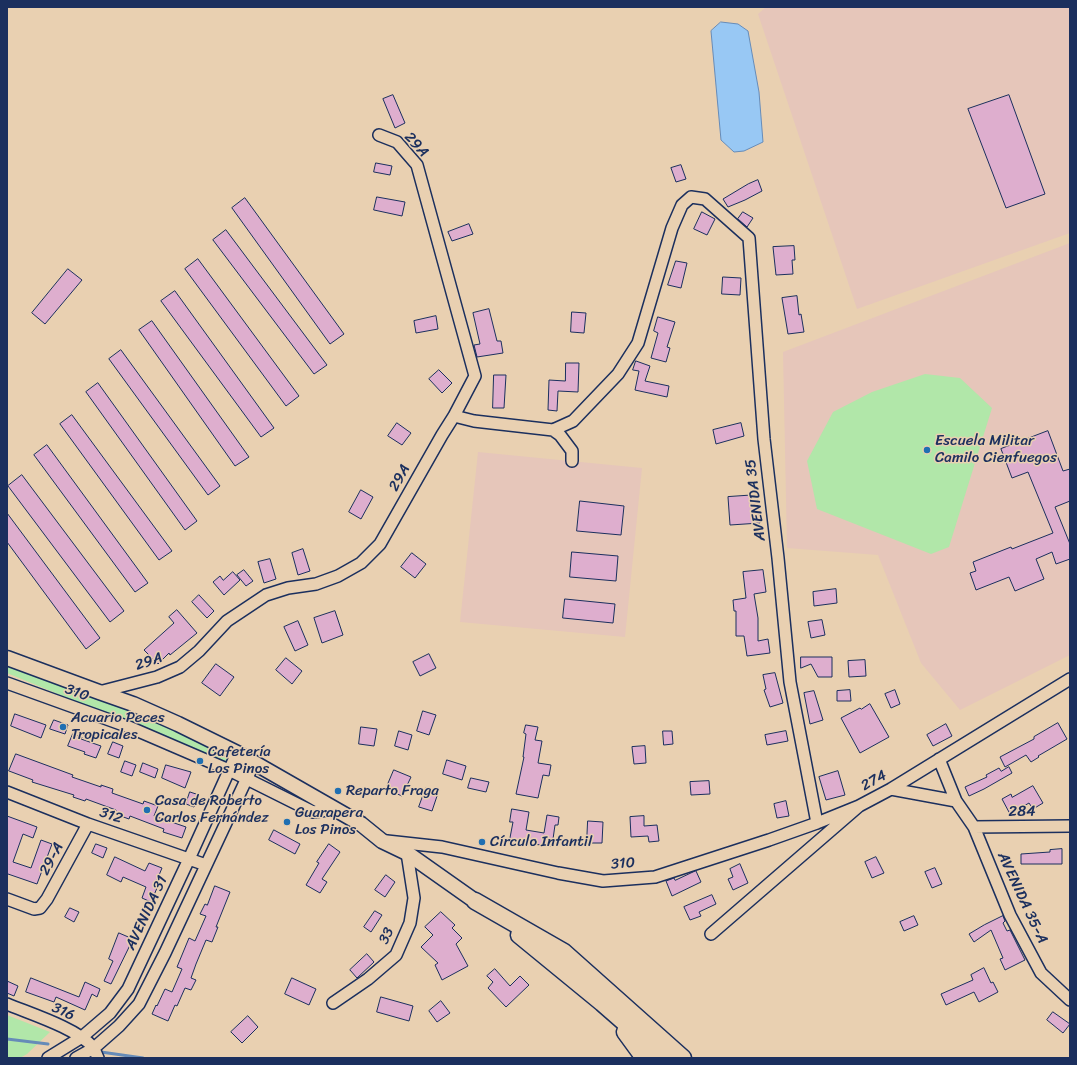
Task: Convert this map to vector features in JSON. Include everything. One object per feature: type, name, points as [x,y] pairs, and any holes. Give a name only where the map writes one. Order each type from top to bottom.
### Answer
[{"type":"highway","points":[[476,901],[602,1002],[668,1052],[683,1058]]},
{"type":"highway","points":[[476,901],[564,952],[668,1052],[689,1058]]},
{"type":"highway","points":[[602,1002],[644,1058]]},
{"type":"main road","points":[[7,658],[132,704],[178,724],[237,753],[362,824],[382,841],[407,853],[476,901]]},
{"type":"street","name":"29A","points":[[99,692],[157,677],[180,667],[227,621],[266,596],[288,588],[316,584],[338,576],[361,563],[380,544],[454,416],[475,376],[417,165],[397,142],[379,135]]},
{"type":"street","name":"AVENIDA 35","points":[[553,430],[573,421],[618,374],[638,343],[672,228],[682,205],[691,197],[705,199],[749,238],[764,439],[778,558],[790,682],[817,823]]},
{"type":"street","points":[[454,416],[474,421],[553,430],[560,435],[572,451],[572,461]]},
{"type":"street","name":"274","points":[[711,934],[859,806],[891,789],[1070,679]]},
{"type":"street","name":"310","points":[[7,683],[129,728],[229,770],[313,812],[335,809]]},
{"type":"street","name":"AVENIDA 31","points":[[48,1058],[82,1037],[110,1013],[128,989],[237,753]]},
{"type":"street","name":"AVENIDA 35-A","points":[[939,759],[956,800],[974,827],[1010,915],[1041,972],[1070,1000]]},
{"type":"street","points":[[76,1058],[96,1053],[139,1004],[165,953],[254,762]]},
{"type":"street","points":[[891,789],[956,800]]},
{"type":"street","name":"312","points":[[7,792],[88,824],[206,865]]},
{"type":"street","name":"310","points":[[382,841],[442,846],[558,873],[604,881],[655,877],[817,823],[859,806]]},
{"type":"street","name":"29-A","points":[[7,899],[34,909],[40,908],[47,899],[88,824]]},
{"type":"street","name":"284","points":[[974,827],[1070,826]]},
{"type":"street","name":"33","points":[[334,1003],[368,979],[396,954],[410,923],[414,898],[407,853]]},
{"type":"street","name":"316","points":[[7,1004],[67,1029],[82,1037],[96,1053]]},
{"type":"shaded area","points":[[766,7],[1070,7],[1070,233],[857,309],[758,14]]},
{"type":"shaded area","name":"Escuela Militar Camilo Cienfuegos","points":[[1070,243],[1070,655],[960,710],[921,663],[878,555],[787,548],[783,352]]},
{"type":"shaded area","points":[[478,452],[642,468],[625,637],[460,622]]},
{"type":"green space","points":[[925,374],[960,378],[992,408],[949,547],[931,554],[817,509],[807,461],[833,412],[872,392]]},
{"type":"green space","points":[[7,665],[135,713],[227,754],[227,760],[223,762],[7,673]]},
{"type":"green space","points":[[7,1015],[50,1032],[27,1054],[20,1058],[7,1058]]},
{"type":"water","points":[[721,22],[738,24],[748,31],[759,92],[763,142],[744,151],[734,152],[721,140],[711,31]]},
{"type":"building","points":[[393,95],[405,123],[395,128],[383,99]]},
{"type":"building","points":[[1009,95],[1045,194],[1006,208],[968,109]]},
{"type":"building","points":[[376,163],[392,166],[390,175],[374,172]]},
{"type":"building","points":[[681,165],[686,179],[676,182],[671,168]]},
{"type":"building","points":[[758,180],[762,191],[728,207],[723,199],[748,184]]},
{"type":"building","points":[[377,197],[405,202],[402,216],[374,210]]},
{"type":"building","points":[[245,198],[344,334],[330,344],[232,208]]},
{"type":"building","points":[[702,212],[715,219],[707,235],[694,229]]},
{"type":"building","points":[[743,212],[753,218],[747,227],[738,219]]},
{"type":"building","points":[[469,224],[473,234],[452,241],[448,232]]},
{"type":"building","points":[[226,230],[327,365],[314,374],[213,240]]},
{"type":"building","points":[[794,246],[795,260],[792,260],[793,274],[776,275],[773,247]]},
{"type":"building","points":[[198,259],[299,396],[286,406],[185,269]]},
{"type":"building","points":[[676,261],[687,263],[681,288],[668,285]]},
{"type":"building","points":[[68,269],[82,280],[45,324],[32,313]]},
{"type":"building","points":[[723,277],[741,278],[740,295],[722,294]]},
{"type":"building","points":[[175,291],[274,428],[261,437],[161,301]]},
{"type":"building","points":[[797,296],[799,315],[801,314],[804,332],[788,334],[782,298]]},
{"type":"building","points":[[489,309],[497,341],[501,341],[503,353],[477,357],[474,345],[480,344],[473,313]]},
{"type":"building","points":[[572,312],[586,313],[584,333],[571,332]]},
{"type":"building","points":[[436,316],[438,329],[416,333],[414,321]]},
{"type":"building","points":[[658,317],[675,322],[667,347],[670,348],[666,362],[651,358],[658,333],[654,331]]},
{"type":"building","points":[[152,321],[249,457],[235,466],[139,330]]},
{"type":"building","points":[[121,350],[220,486],[208,495],[109,359]]},
{"type":"building","points":[[636,361],[650,366],[645,381],[669,386],[667,397],[635,390],[639,371],[633,370]]},
{"type":"building","points":[[566,363],[579,363],[578,392],[558,391],[557,411],[548,410],[549,380],[565,381]]},
{"type":"building","points":[[439,370],[452,383],[442,393],[429,379]]},
{"type":"building","points":[[494,375],[506,375],[504,408],[493,408]]},
{"type":"building","points":[[98,383],[197,521],[185,530],[86,392]]},
{"type":"building","points":[[72,415],[172,551],[159,560],[60,424]]},
{"type":"building","points":[[397,423],[411,433],[402,445],[388,436]]},
{"type":"building","points":[[741,423],[744,436],[716,444],[713,430]]},
{"type":"building","points":[[1048,431],[1063,471],[1070,469],[1070,501],[1055,507],[1070,544],[1070,559],[1056,564],[1052,552],[1036,559],[1044,579],[1015,591],[1009,577],[976,590],[970,573],[976,571],[973,562],[1053,533],[1028,472],[1012,478],[1001,449]]},
{"type":"building","points":[[47,445],[148,583],[135,592],[34,455]]},
{"type":"building","points":[[22,475],[124,611],[110,622],[8,486]]},
{"type":"building","points":[[361,490],[373,497],[361,519],[349,512]]},
{"type":"building","points":[[757,495],[760,523],[730,525],[728,497]]},
{"type":"building","points":[[580,501],[624,506],[621,535],[577,531]]},
{"type":"building","points":[[7,513],[100,638],[86,649],[7,542]]},
{"type":"building","points":[[303,549],[310,571],[298,575],[292,553]]},
{"type":"building","points":[[572,552],[618,556],[616,581],[570,577]]},
{"type":"building","points":[[412,553],[426,564],[415,578],[401,567]]},
{"type":"building","points":[[270,559],[276,579],[264,583],[258,562]]},
{"type":"building","points":[[244,570],[253,581],[246,586],[237,575]]},
{"type":"building","points":[[763,570],[766,592],[754,594],[758,618],[758,641],[768,639],[770,653],[747,656],[744,636],[736,636],[736,611],[734,611],[733,600],[746,598],[743,572]]},
{"type":"building","points":[[233,572],[240,580],[224,595],[213,582],[220,576],[223,580]]},
{"type":"building","points":[[836,589],[837,603],[814,606],[813,592]]},
{"type":"building","points":[[199,595],[214,611],[207,618],[192,602]]},
{"type":"building","points":[[565,599],[615,604],[613,623],[563,618]]},
{"type":"building","points":[[177,610],[197,633],[170,655],[169,653],[158,664],[144,650],[174,623],[169,617]]},
{"type":"building","points":[[335,611],[343,635],[322,643],[314,618]]},
{"type":"building","points":[[822,620],[825,635],[811,638],[808,622]]},
{"type":"building","points":[[298,621],[308,645],[295,651],[284,627]]},
{"type":"building","points":[[429,654],[436,668],[420,676],[413,662]]},
{"type":"building","points":[[801,657],[832,657],[832,677],[818,677],[811,664],[801,668]]},
{"type":"building","points":[[286,658],[302,671],[292,684],[276,670]]},
{"type":"building","points":[[865,660],[866,676],[849,677],[848,661]]},
{"type":"building","points":[[216,664],[234,677],[220,696],[202,683]]},
{"type":"building","points":[[775,673],[783,703],[770,707],[764,690],[766,689],[763,675]]},
{"type":"building","points":[[850,690],[851,701],[837,701],[837,691]]},
{"type":"building","points":[[895,690],[900,704],[891,708],[885,694]]},
{"type":"building","points":[[814,691],[823,720],[810,724],[804,693]]},
{"type":"building","points":[[870,704],[889,737],[860,753],[841,718]]},
{"type":"building","points":[[423,711],[436,715],[429,735],[417,731]]},
{"type":"building","points":[[15,714],[46,725],[41,738],[11,726]]},
{"type":"building","points":[[54,720],[68,725],[65,734],[50,729]]},
{"type":"building","points":[[1058,723],[1067,739],[1038,756],[1039,757],[1031,762],[1026,755],[1005,767],[1000,757],[1034,739],[1034,737]]},
{"type":"building","points":[[946,724],[952,736],[933,746],[927,735]]},
{"type":"building","points":[[526,725],[538,727],[535,740],[542,741],[538,763],[551,765],[549,776],[543,775],[538,798],[516,794],[524,757],[526,734],[524,733]]},
{"type":"building","points":[[361,727],[377,729],[374,746],[359,744]]},
{"type":"building","points":[[399,731],[412,735],[408,750],[395,746]]},
{"type":"building","points":[[663,731],[672,731],[673,744],[664,745]]},
{"type":"building","points":[[786,731],[788,741],[767,745],[765,735]]},
{"type":"building","points":[[73,734],[82,737],[81,739],[101,746],[96,758],[68,746]]},
{"type":"building","points":[[113,742],[123,746],[119,758],[108,754]]},
{"type":"building","points":[[645,746],[646,763],[634,764],[632,747]]},
{"type":"building","points":[[16,754],[73,775],[72,777],[101,787],[101,785],[113,789],[112,793],[143,804],[144,801],[158,806],[154,816],[186,827],[182,838],[163,832],[164,829],[130,816],[129,819],[115,814],[116,810],[86,799],[85,801],[73,797],[74,795],[32,782],[33,780],[9,771]]},
{"type":"building","points":[[447,760],[466,766],[462,780],[443,774]]},
{"type":"building","points":[[125,761],[136,765],[132,776],[121,772]]},
{"type":"building","points":[[143,763],[158,769],[155,778],[140,772]]},
{"type":"building","points":[[166,765],[191,772],[185,788],[162,778]]},
{"type":"building","points":[[1009,767],[1012,773],[969,796],[965,787],[987,777],[986,775],[999,768],[1001,771]]},
{"type":"building","points":[[394,770],[411,777],[402,796],[386,789]]},
{"type":"building","points":[[838,771],[845,795],[826,800],[819,777]]},
{"type":"building","points":[[471,778],[489,782],[486,792],[468,788]]},
{"type":"building","points":[[709,781],[710,794],[691,795],[690,782]]},
{"type":"building","points":[[1033,786],[1043,803],[1033,809],[1029,803],[1010,814],[1002,799],[1011,794],[1012,797]]},
{"type":"building","points":[[426,788],[438,793],[432,811],[419,807]]},
{"type":"building","points":[[190,792],[199,795],[194,807],[186,804]]},
{"type":"building","points":[[786,801],[789,816],[777,818],[774,804]]},
{"type":"building","points":[[512,809],[529,812],[526,830],[544,833],[547,815],[559,817],[558,825],[555,825],[552,846],[509,843],[513,822],[510,822]]},
{"type":"building","points":[[7,816],[37,827],[33,838],[23,834],[13,862],[31,868],[41,840],[52,844],[37,884],[8,874],[7,875]]},
{"type":"building","points":[[644,816],[644,826],[657,825],[659,841],[649,842],[648,836],[631,837],[630,817]]},
{"type":"building","points":[[588,821],[603,822],[602,843],[587,843]]},
{"type":"building","points":[[274,830],[300,844],[295,854],[269,840]]},
{"type":"building","points":[[96,844],[107,848],[103,858],[92,853]]},
{"type":"building","points":[[329,844],[340,852],[322,879],[327,882],[320,893],[306,885],[319,863],[317,862]]},
{"type":"building","points":[[1062,849],[1062,864],[1021,864],[1021,854],[1050,852],[1050,850]]},
{"type":"building","points":[[115,857],[145,871],[149,863],[162,868],[154,887],[157,888],[151,902],[142,898],[146,887],[123,877],[121,882],[107,875]]},
{"type":"building","points":[[876,857],[884,873],[872,878],[865,862]]},
{"type":"building","points":[[740,864],[748,883],[733,890],[728,879],[733,877],[730,869]]},
{"type":"building","points":[[935,868],[942,884],[932,888],[925,872]]},
{"type":"building","points":[[696,871],[701,882],[672,896],[666,881],[674,878],[675,880]]},
{"type":"building","points":[[386,875],[395,882],[385,897],[375,890]]},
{"type":"building","points":[[215,886],[230,892],[216,927],[218,927],[212,942],[206,940],[191,978],[196,980],[191,990],[185,988],[168,1021],[152,1014],[165,989],[172,992],[182,969],[177,967],[189,938],[195,941],[206,916],[200,914],[205,904],[207,905]]},
{"type":"building","points":[[712,895],[716,904],[699,912],[701,916],[690,920],[684,907]]},
{"type":"building","points":[[70,908],[79,912],[74,922],[65,917]]},
{"type":"building","points":[[375,911],[382,915],[371,932],[364,927]]},
{"type":"building","points":[[441,912],[455,925],[452,928],[462,938],[456,944],[468,966],[442,980],[435,965],[438,963],[421,947],[433,935],[425,927]]},
{"type":"building","points":[[914,916],[918,925],[904,931],[900,922]]},
{"type":"building","points":[[1003,916],[1005,921],[1003,923],[1007,931],[1010,930],[1025,960],[1005,970],[1000,959],[1003,958],[991,930],[974,942],[969,934]]},
{"type":"building","points":[[119,933],[133,939],[111,984],[104,981],[113,961],[109,959]]},
{"type":"building","points":[[367,954],[374,962],[357,978],[350,970]]},
{"type":"building","points":[[984,968],[991,983],[993,982],[998,992],[979,1002],[974,992],[946,1005],[941,994],[973,980],[971,975]]},
{"type":"building","points":[[495,969],[510,986],[520,976],[529,985],[506,1007],[488,988],[493,982],[487,976]]},
{"type":"building","points":[[31,978],[79,997],[85,982],[100,989],[97,997],[92,994],[85,1010],[56,997],[54,1002],[26,992]]},
{"type":"building","points":[[292,978],[316,989],[309,1005],[285,994]]},
{"type":"building","points":[[7,981],[18,986],[14,996],[7,993]]},
{"type":"building","points":[[381,997],[413,1006],[409,1021],[377,1012]]},
{"type":"building","points":[[441,1001],[450,1013],[437,1022],[429,1011]]},
{"type":"building","points":[[1053,1012],[1070,1024],[1063,1033],[1047,1020]]},
{"type":"building","points":[[248,1016],[258,1027],[242,1043],[231,1032]]},
{"type":"waterway","points":[[7,1039],[48,1044]]},
{"type":"waterway","points":[[101,1052],[143,1058]]},
{"type":"place","name":"Escuela Militar Camilo Cienfuegos","points":[[927,450]]},
{"type":"place","name":"Acuario Peces Tropicales","points":[[63,727]]},
{"type":"place","name":"Cafetería Los Pinos","points":[[200,761]]},
{"type":"place","name":"Reparto Fraga","points":[[338,791]]},
{"type":"place","name":"Casa de Roberto Carlos Fernández","points":[[147,810]]},
{"type":"place","name":"Guarapera Los Pinos","points":[[287,822]]},
{"type":"place","name":"Círculo Infantil","points":[[482,842]]}]
